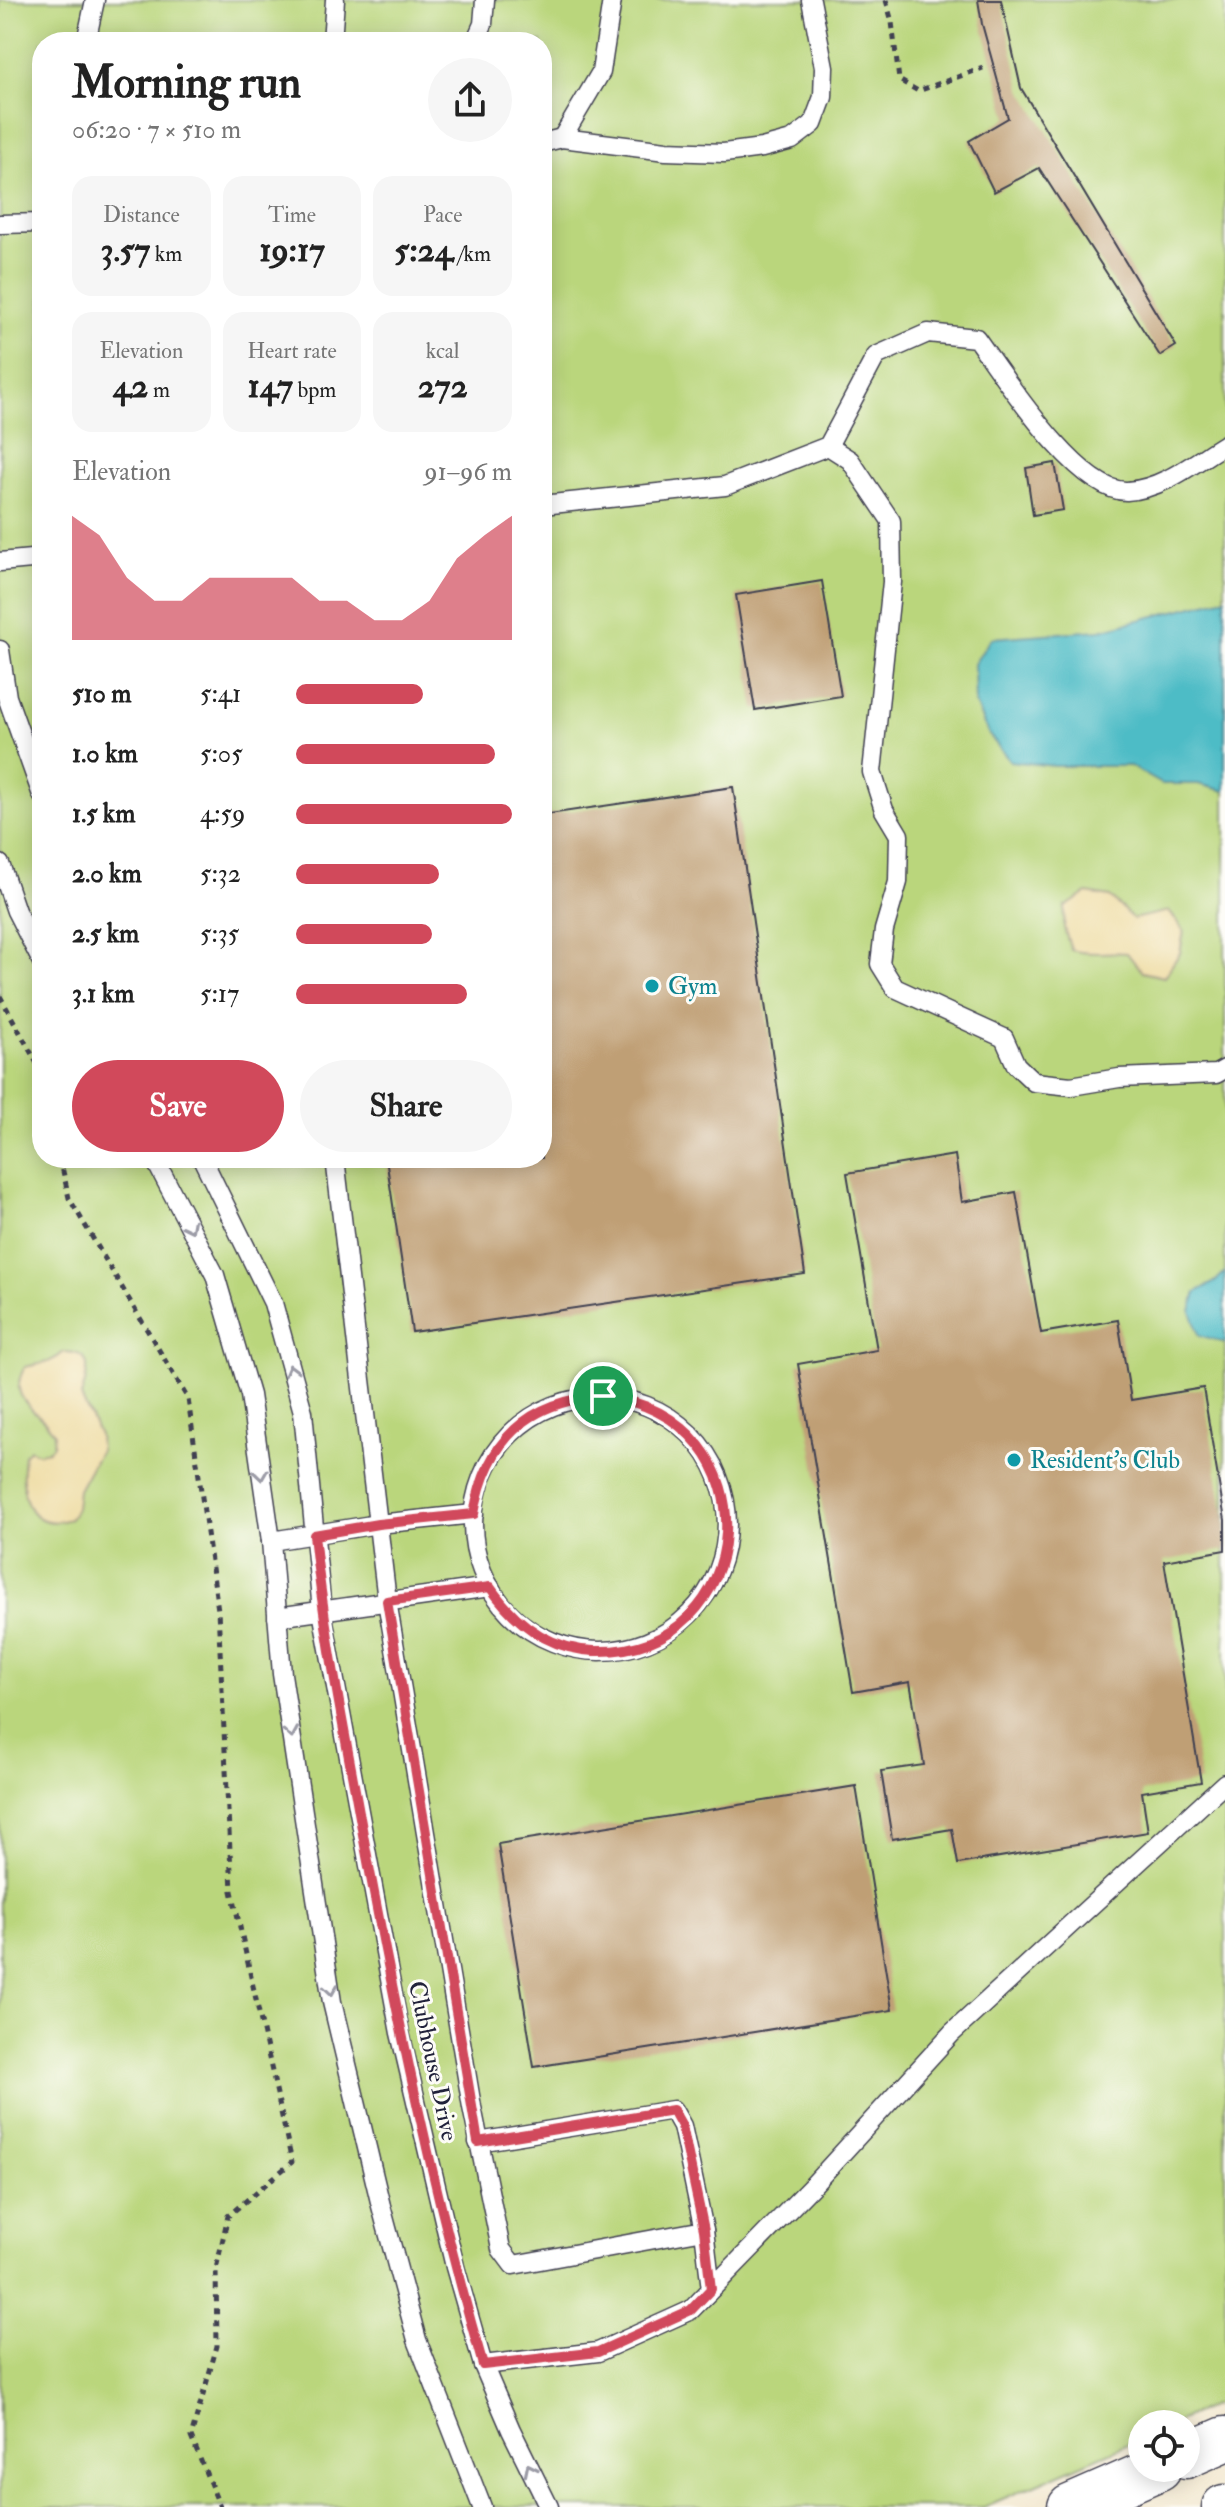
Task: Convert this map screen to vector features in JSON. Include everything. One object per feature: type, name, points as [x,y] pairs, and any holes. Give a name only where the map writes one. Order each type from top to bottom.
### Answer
[{"type":"main road","points":[[1200,2450],[1225,2439]]},
{"type":"main road","points":[[1070,2507],[1128,2482]]},
{"type":"lane","points":[[88,32],[95,0]]},
{"type":"lane","points":[[333,32],[335,0]]},
{"type":"lane","points":[[479,32],[485,0]]},
{"type":"lane","points":[[562,138],[601,72],[612,0]]},
{"type":"lane","points":[[552,140],[562,138],[666,151],[724,153],[792,140],[813,124],[823,97],[824,67],[811,0]]},
{"type":"lane","points":[[0,224],[32,223]]},
{"type":"lane","points":[[552,504],[725,486],[828,446],[876,356],[928,333],[976,338],[1046,435],[1095,480],[1125,491],[1162,483],[1225,444]]},
{"type":"lane","points":[[828,446],[850,460],[891,521],[892,582],[872,772],[884,810],[899,835],[898,882],[884,930],[880,964],[895,988],[1004,1038],[1016,1065],[1034,1082],[1071,1086],[1119,1078],[1216,1074],[1225,1069]]},
{"type":"lane","points":[[0,562],[32,559]]},
{"type":"lane","points":[[0,650],[7,697],[32,767]]},
{"type":"lane","points":[[0,864],[16,911],[32,942]]},
{"type":"lane","points":[[159,1168],[215,1275],[250,1395],[271,1541],[282,1674],[332,2002],[417,2340],[482,2507]]},
{"type":"lane","name":"Clubhouse Drive","points":[[207,1168],[273,1303],[303,1412],[322,1611],[400,2033],[455,2267],[483,2365],[549,2507]]},
{"type":"lane","points":[[336,1168],[387,1601],[478,2142],[501,2249],[513,2265],[704,2230]]},
{"type":"lane","points":[[603,1396],[650,1406],[671,1418],[705,1452],[725,1496],[726,1545],[710,1590],[677,1625],[657,1638],[635,1647],[611,1651],[563,1646],[521,1624],[490,1587],[476,1551],[474,1514],[486,1468],[515,1429],[534,1414],[556,1404],[579,1397],[603,1396]]},
{"type":"lane","points":[[271,1541],[378,1524],[474,1514]]},
{"type":"lane","points":[[277,1617],[490,1587]]},
{"type":"lane","points":[[483,2365],[598,2352],[691,2310],[814,2184],[952,2033],[1225,1783]]},
{"type":"lane","points":[[478,2142],[673,2110],[682,2126],[704,2230],[711,2289]]},
{"type":"path","points":[[886,0],[899,80],[918,91],[983,68]]},
{"type":"path","points":[[0,996],[32,1054]]},
{"type":"path","points":[[62,1168],[69,1198],[188,1399],[218,1610],[232,1891],[292,2162],[228,2216],[216,2269],[217,2346],[191,2437],[220,2507]]},
{"type":"green space","points":[[0,0],[1225,0],[1225,2400],[1200,2411],[1128,2410],[1128,2444],[984,2507],[0,2507]]},
{"type":"sand","points":[[1087,893],[1110,897],[1133,919],[1169,911],[1184,931],[1180,953],[1164,977],[1142,972],[1127,953],[1071,950],[1064,928],[1065,907]]},
{"type":"sand","points":[[64,1352],[74,1353],[85,1360],[87,1373],[81,1397],[99,1435],[100,1450],[78,1490],[76,1508],[70,1519],[54,1522],[42,1520],[34,1514],[24,1493],[23,1480],[24,1454],[30,1449],[38,1453],[48,1451],[53,1445],[54,1433],[26,1404],[19,1388],[25,1367],[50,1361]]},
{"type":"water","points":[[1225,598],[1225,791],[1198,784],[1162,784],[1130,766],[1054,766],[1010,761],[989,735],[975,704],[974,664],[991,638],[1100,630]]},
{"type":"water","points":[[1225,1272],[1225,1343],[1199,1335],[1191,1311],[1196,1292],[1215,1282]]},
{"type":"building","points":[[978,0],[1001,0],[1021,88],[1176,346],[1160,356],[1039,168],[994,192],[969,141],[1008,118]]},
{"type":"building","points":[[1055,463],[1063,510],[1033,515],[1026,468]]},
{"type":"building","points":[[822,581],[841,696],[755,710],[736,595]]},
{"type":"building","name":"Gym","points":[[733,787],[805,1274],[412,1332],[387,1168],[552,1168],[552,814]]},
{"type":"building","name":"Resident's Club","points":[[955,1155],[962,1202],[1016,1192],[1041,1333],[1118,1320],[1131,1400],[1203,1388],[1225,1520],[1225,1550],[1164,1561],[1201,1782],[1142,1792],[1148,1832],[958,1864],[952,1829],[892,1839],[881,1771],[924,1765],[910,1682],[853,1692],[798,1364],[877,1350],[847,1173]]},
{"type":"building","points":[[856,1786],[892,2010],[534,2067],[498,1844]]},
{"type":"place","name":"Gym","points":[[652,986]]},
{"type":"place","name":"Resident's Club","points":[[1014,1460]]},
{"type":"route","points":[[603,1396],[650,1406],[671,1418],[705,1452],[717,1473],[725,1496],[726,1545],[710,1590],[695,1609],[657,1638],[635,1647],[587,1651],[541,1637],[521,1624],[490,1587],[387,1601],[478,2142],[673,2110],[682,2126],[704,2230],[711,2289],[691,2310],[598,2352],[483,2365],[455,2267],[400,2033],[322,1611],[314,1535],[378,1524],[474,1514],[486,1468],[515,1429],[534,1414],[556,1404],[579,1397],[603,1396]]}]
